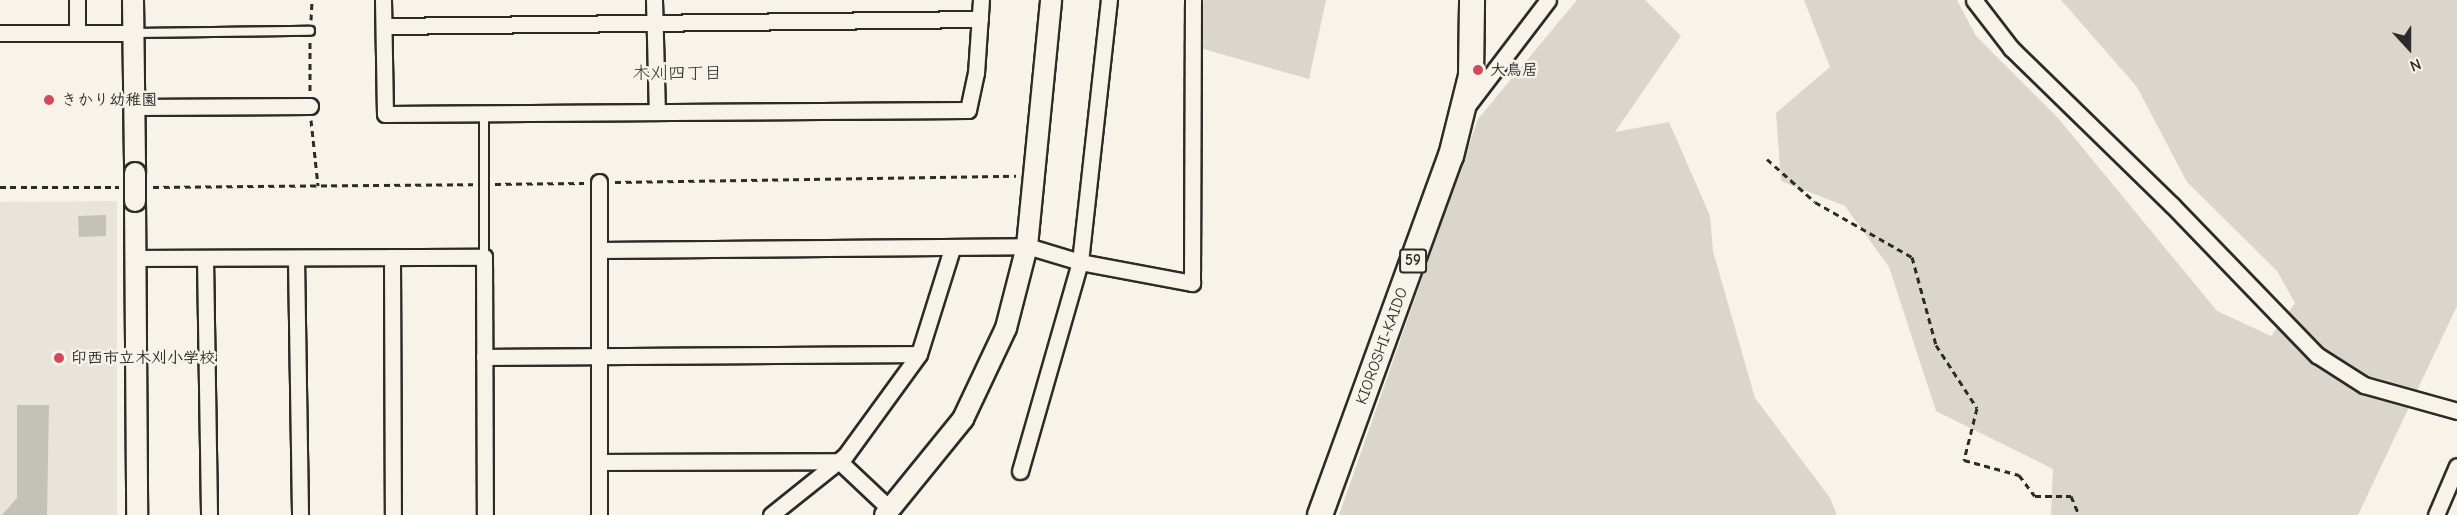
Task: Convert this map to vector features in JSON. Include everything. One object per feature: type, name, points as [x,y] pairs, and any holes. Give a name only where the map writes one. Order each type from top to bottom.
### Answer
[{"type":"main road","name":"KIOROSHI-KAIDO","points":[[1320,515],[1451,156],[1465,108],[1471,76],[1472,0]]},
{"type":"street","points":[[77,0],[77,33]]},
{"type":"street","points":[[133,0],[137,515]]},
{"type":"street","points":[[383,0],[385,114],[968,110],[976,73],[981,0]]},
{"type":"street","points":[[654,0],[657,112]]},
{"type":"street","points":[[599,462],[839,461],[888,512],[963,419],[985,377],[1006,328],[1027,246],[1051,0]]},
{"type":"street","points":[[1020,471],[1080,262],[1109,0]]},
{"type":"street","points":[[1465,108],[1548,0]]},
{"type":"street","points":[[1974,0],[2011,48],[2172,205],[2317,355],[2364,385],[2457,411]]},
{"type":"street","points":[[599,250],[952,249],[1027,246],[1080,262],[1192,283],[1195,2]]},
{"type":"street","points":[[384,26],[980,19]]},
{"type":"street","points":[[0,33],[133,33]]},
{"type":"street","points":[[134,107],[310,106]]},
{"type":"street","points":[[599,182],[599,515]]},
{"type":"street","points":[[771,515],[839,461],[919,354],[952,249]]},
{"type":"street","points":[[392,257],[393,515]]},
{"type":"street","points":[[135,258],[484,257],[485,515]]},
{"type":"street","points":[[205,258],[209,515]]},
{"type":"street","points":[[296,258],[300,515]]},
{"type":"street","points":[[484,357],[599,354],[919,354]]},
{"type":"street","points":[[2436,515],[2457,466]]},
{"type":"lane","points":[[133,33],[310,31]]},
{"type":"lane","points":[[484,114],[484,257]]},
{"type":"path","points":[[1767,159],[1815,202],[1912,257],[1936,345],[1977,408],[1964,460],[2019,476],[2035,496],[2072,496],[2079,515]]},
{"type":"path","points":[[0,187],[484,184],[1033,176]]},
{"type":"shaded area","points":[[1204,0],[1326,0],[1309,79],[1193,46]]},
{"type":"shaded area","points":[[1577,0],[1645,0],[1681,36],[1615,132],[1669,122],[1710,216],[1713,251],[1755,398],[1830,498],[1837,515],[1339,515],[1478,119]]},
{"type":"shaded area","points":[[1804,0],[1957,0],[1976,36],[2058,118],[2217,311],[2271,336],[2295,303],[2277,271],[2187,182],[2137,87],[2061,0],[2457,0],[2457,306],[2358,515],[2051,515],[2053,469],[1936,411],[1889,267],[1845,206],[1781,181],[1776,113],[1830,67]]},
{"type":"shaded area","name":"印西市立木刈小学校","points":[[117,201],[117,515],[0,515],[0,202]]},
{"type":"building","points":[[106,215],[106,236],[79,237],[78,216]]},
{"type":"building","points":[[17,405],[49,405],[47,515],[2,515],[17,498]]},
{"type":"place","name":"大鳥居","points":[[1478,70]]},
{"type":"place","name":"きかり幼稚園","points":[[49,100]]},
{"type":"place","name":"印西市立木刈小学校","points":[[59,358]]},
{"type":"district","name":"木刈四丁目","points":[[677,74]]}]
